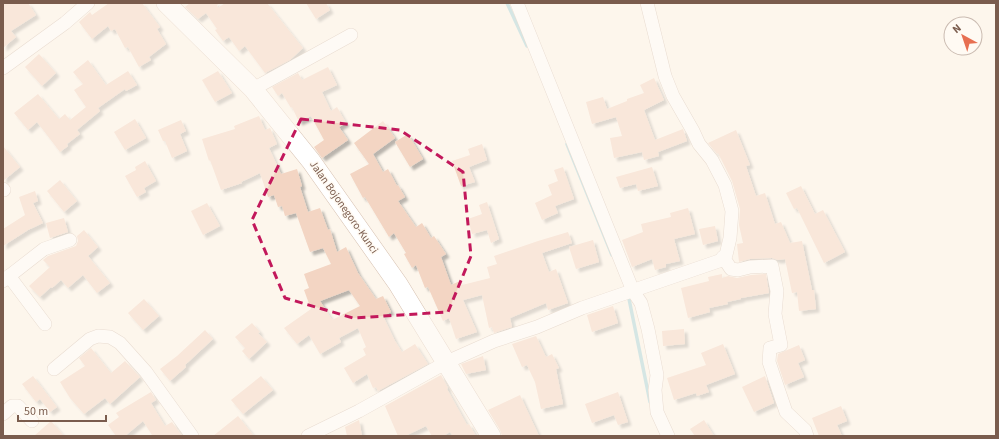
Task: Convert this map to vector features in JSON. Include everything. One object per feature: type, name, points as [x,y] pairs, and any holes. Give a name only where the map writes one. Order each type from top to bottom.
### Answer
[{"type":"main road","name":"Jalan Bojonegoro-Kunci","points":[[169,4],[253,89],[326,181],[398,284],[491,436]]},
{"type":"street","points":[[3,68],[88,3]]},
{"type":"street","points":[[517,3],[627,293],[641,303],[657,375],[657,412],[668,436]]},
{"type":"street","points":[[308,436],[359,411],[447,362],[494,341],[537,327],[582,308],[719,261],[726,255],[732,211],[725,184],[712,160],[698,144],[673,96],[665,76],[647,3]]},
{"type":"street","points":[[253,89],[351,35]]},
{"type":"street","points":[[45,324],[6,279],[44,249],[70,240]]},
{"type":"street","points":[[723,258],[731,269],[738,270],[750,267],[772,266],[777,291],[775,314],[781,345],[770,348],[769,362],[786,412],[802,434]]},
{"type":"street","points":[[54,369],[90,339],[98,336],[110,337],[120,343],[146,372],[192,436]]},
{"type":"street","points":[[3,414],[12,406],[18,406],[32,421]]},
{"type":"highlighted area","points":[[301,119],[400,130],[463,172],[471,256],[448,312],[353,318],[285,298],[252,220]]},
{"type":"building","points":[[3,3],[28,3],[36,15],[11,31],[16,37],[3,48]]},
{"type":"building","points":[[109,3],[142,3],[160,27],[157,29],[166,44],[149,57],[151,60],[139,67],[128,47],[125,48],[115,29],[111,31],[108,26],[92,39],[79,22],[90,12],[92,15]]},
{"type":"building","points":[[190,3],[220,3],[217,5],[218,8],[225,3],[267,3],[303,48],[290,60],[265,73],[245,46],[239,51],[229,37],[223,41],[206,13],[198,19],[185,7]]},
{"type":"building","points":[[306,3],[326,3],[330,10],[316,19]]},
{"type":"building","points":[[39,54],[56,73],[42,86],[25,67]]},
{"type":"building","points":[[88,60],[106,85],[128,71],[137,85],[126,91],[125,89],[98,108],[100,111],[77,130],[80,134],[67,144],[68,146],[60,152],[37,122],[28,130],[14,113],[38,94],[59,119],[65,114],[70,120],[86,107],[74,90],[83,84],[73,72]]},
{"type":"building","points":[[328,67],[337,85],[322,92],[331,111],[337,107],[346,123],[339,127],[348,140],[322,158],[314,147],[324,140],[311,116],[299,122],[292,107],[291,108],[282,93],[278,96],[272,87],[298,73],[302,80]]},
{"type":"building","points":[[218,71],[232,93],[215,102],[202,80]]},
{"type":"building","points":[[654,78],[664,100],[644,110],[655,140],[683,129],[687,141],[658,152],[659,156],[644,160],[642,152],[614,158],[610,138],[622,136],[616,117],[592,124],[586,102],[603,97],[607,109],[627,101],[627,99],[644,93],[640,85]]},
{"type":"building","points":[[259,116],[265,130],[270,128],[277,144],[269,148],[281,174],[297,169],[302,186],[300,187],[308,212],[320,208],[328,230],[330,229],[337,252],[346,247],[358,273],[376,299],[383,296],[391,312],[383,316],[402,352],[415,344],[428,364],[378,391],[376,387],[373,388],[367,374],[353,383],[344,368],[366,355],[363,349],[366,347],[358,328],[339,338],[341,342],[320,354],[309,335],[297,344],[284,328],[311,309],[304,290],[309,288],[304,274],[331,264],[323,248],[310,252],[296,213],[285,216],[282,206],[278,207],[274,195],[268,197],[260,173],[241,182],[242,183],[221,190],[202,139],[235,129],[234,126]],"holes":[[[349,290],[360,306],[332,320],[320,301]]]},
{"type":"building","points":[[135,119],[146,138],[125,150],[114,132]]},
{"type":"building","points":[[181,120],[186,131],[180,134],[187,151],[172,158],[165,141],[163,141],[158,130]]},
{"type":"building","points":[[383,121],[395,138],[373,154],[383,172],[388,169],[397,186],[398,185],[405,197],[398,201],[416,227],[422,223],[431,238],[434,236],[446,254],[441,257],[451,285],[460,281],[462,285],[490,278],[487,267],[497,264],[494,256],[568,232],[572,243],[542,253],[549,272],[556,269],[568,303],[548,310],[546,303],[510,318],[512,327],[494,333],[492,327],[489,328],[482,295],[463,300],[477,332],[456,339],[449,318],[443,321],[428,287],[425,288],[416,265],[412,268],[404,254],[406,253],[394,233],[389,237],[365,197],[363,198],[350,174],[369,164],[354,143]]},
{"type":"building","points":[[736,130],[750,165],[746,166],[756,196],[765,193],[775,224],[781,222],[790,243],[802,241],[812,290],[814,290],[816,309],[799,311],[797,292],[792,293],[785,259],[750,259],[739,262],[737,244],[743,243],[739,225],[740,209],[732,181],[718,153],[717,154],[708,143]]},
{"type":"building","points":[[408,134],[423,159],[410,167],[395,142]]},
{"type":"building","points":[[482,144],[487,160],[469,167],[475,182],[461,186],[452,161],[470,155],[468,149]]},
{"type":"building","points":[[3,146],[20,167],[3,181]]},
{"type":"building","points":[[145,161],[156,181],[144,188],[146,192],[137,197],[125,176],[136,170],[135,167]]},
{"type":"building","points":[[563,167],[574,199],[555,206],[558,213],[542,220],[535,203],[552,195],[548,185],[558,181],[554,170]]},
{"type":"building","points":[[652,167],[658,186],[638,191],[636,184],[620,188],[616,177]]},
{"type":"building","points":[[60,180],[77,201],[64,212],[47,191]]},
{"type":"building","points":[[801,186],[815,214],[823,210],[845,252],[824,263],[797,208],[794,209],[786,193]]},
{"type":"building","points":[[35,191],[38,201],[33,203],[43,223],[28,230],[3,246],[3,229],[25,215],[19,197]]},
{"type":"building","points":[[487,202],[499,239],[491,243],[487,230],[472,234],[468,219],[482,214],[479,205]]},
{"type":"building","points":[[207,203],[220,226],[203,235],[191,211]]},
{"type":"building","points":[[688,208],[695,234],[674,239],[680,261],[666,264],[666,267],[655,270],[652,259],[632,267],[622,240],[643,232],[641,224],[671,217],[670,213]]},
{"type":"building","points":[[64,218],[68,232],[50,238],[46,223]]},
{"type":"building","points":[[715,226],[718,241],[703,245],[699,229]]},
{"type":"building","points":[[84,230],[98,247],[88,256],[110,283],[97,293],[83,275],[68,288],[61,280],[40,297],[29,286],[50,267],[43,260],[48,256],[76,246],[78,241],[77,236]]},
{"type":"building","points":[[593,240],[599,262],[576,269],[569,247]]},
{"type":"building","points":[[722,274],[722,278],[728,276],[737,278],[766,274],[769,293],[727,302],[728,304],[709,308],[710,312],[688,318],[681,288],[709,281],[708,277]]},
{"type":"building","points":[[144,299],[159,316],[143,330],[128,313]]},
{"type":"building","points":[[613,306],[618,323],[592,332],[587,315]]},
{"type":"building","points":[[252,323],[260,332],[258,333],[267,342],[249,359],[242,351],[245,348],[235,337]]},
{"type":"building","points":[[684,329],[685,344],[663,346],[662,331]]},
{"type":"building","points":[[205,330],[213,339],[170,381],[160,369],[177,356]]},
{"type":"building","points":[[536,336],[546,357],[552,354],[559,368],[556,369],[563,404],[541,409],[535,382],[527,365],[522,367],[512,344]]},
{"type":"building","points":[[723,344],[735,374],[706,385],[709,392],[697,396],[696,393],[674,400],[667,378],[706,365],[701,353]]},
{"type":"building","points":[[799,345],[805,360],[798,363],[804,377],[785,385],[777,361],[778,354]]},
{"type":"building","points":[[91,348],[111,373],[125,361],[140,377],[110,404],[105,398],[84,414],[70,398],[60,382],[85,366],[79,358]]},
{"type":"building","points":[[483,356],[486,370],[466,374],[461,364]]},
{"type":"building","points":[[441,375],[467,425],[469,424],[476,436],[453,436],[450,432],[443,436],[432,436],[426,426],[405,436],[398,436],[385,406]]},
{"type":"building","points":[[33,376],[57,407],[50,412],[40,399],[36,402],[22,384]]},
{"type":"building","points":[[261,376],[273,390],[243,414],[231,400]]},
{"type":"building","points":[[765,376],[774,403],[754,412],[742,387]]},
{"type":"building","points":[[151,392],[156,400],[151,403],[165,426],[172,422],[182,436],[151,436],[152,435],[143,421],[125,436],[116,436],[108,425],[119,417],[116,413]]},
{"type":"building","points":[[618,392],[628,422],[618,425],[614,415],[592,423],[585,404]]},
{"type":"building","points":[[520,395],[539,436],[502,436],[488,410]]},
{"type":"building","points":[[841,406],[847,421],[837,425],[842,436],[819,436],[812,418]]},
{"type":"building","points":[[238,416],[254,436],[213,436]]},
{"type":"building","points":[[359,420],[362,436],[347,436],[345,427]]},
{"type":"building","points":[[704,420],[714,436],[695,436],[690,429]]},
{"type":"building","points":[[51,421],[64,436],[34,436]]},
{"type":"waterway","points":[[507,3],[527,46]]},
{"type":"waterway","points":[[567,144],[612,255]]},
{"type":"waterway","points":[[628,294],[650,402]]}]
